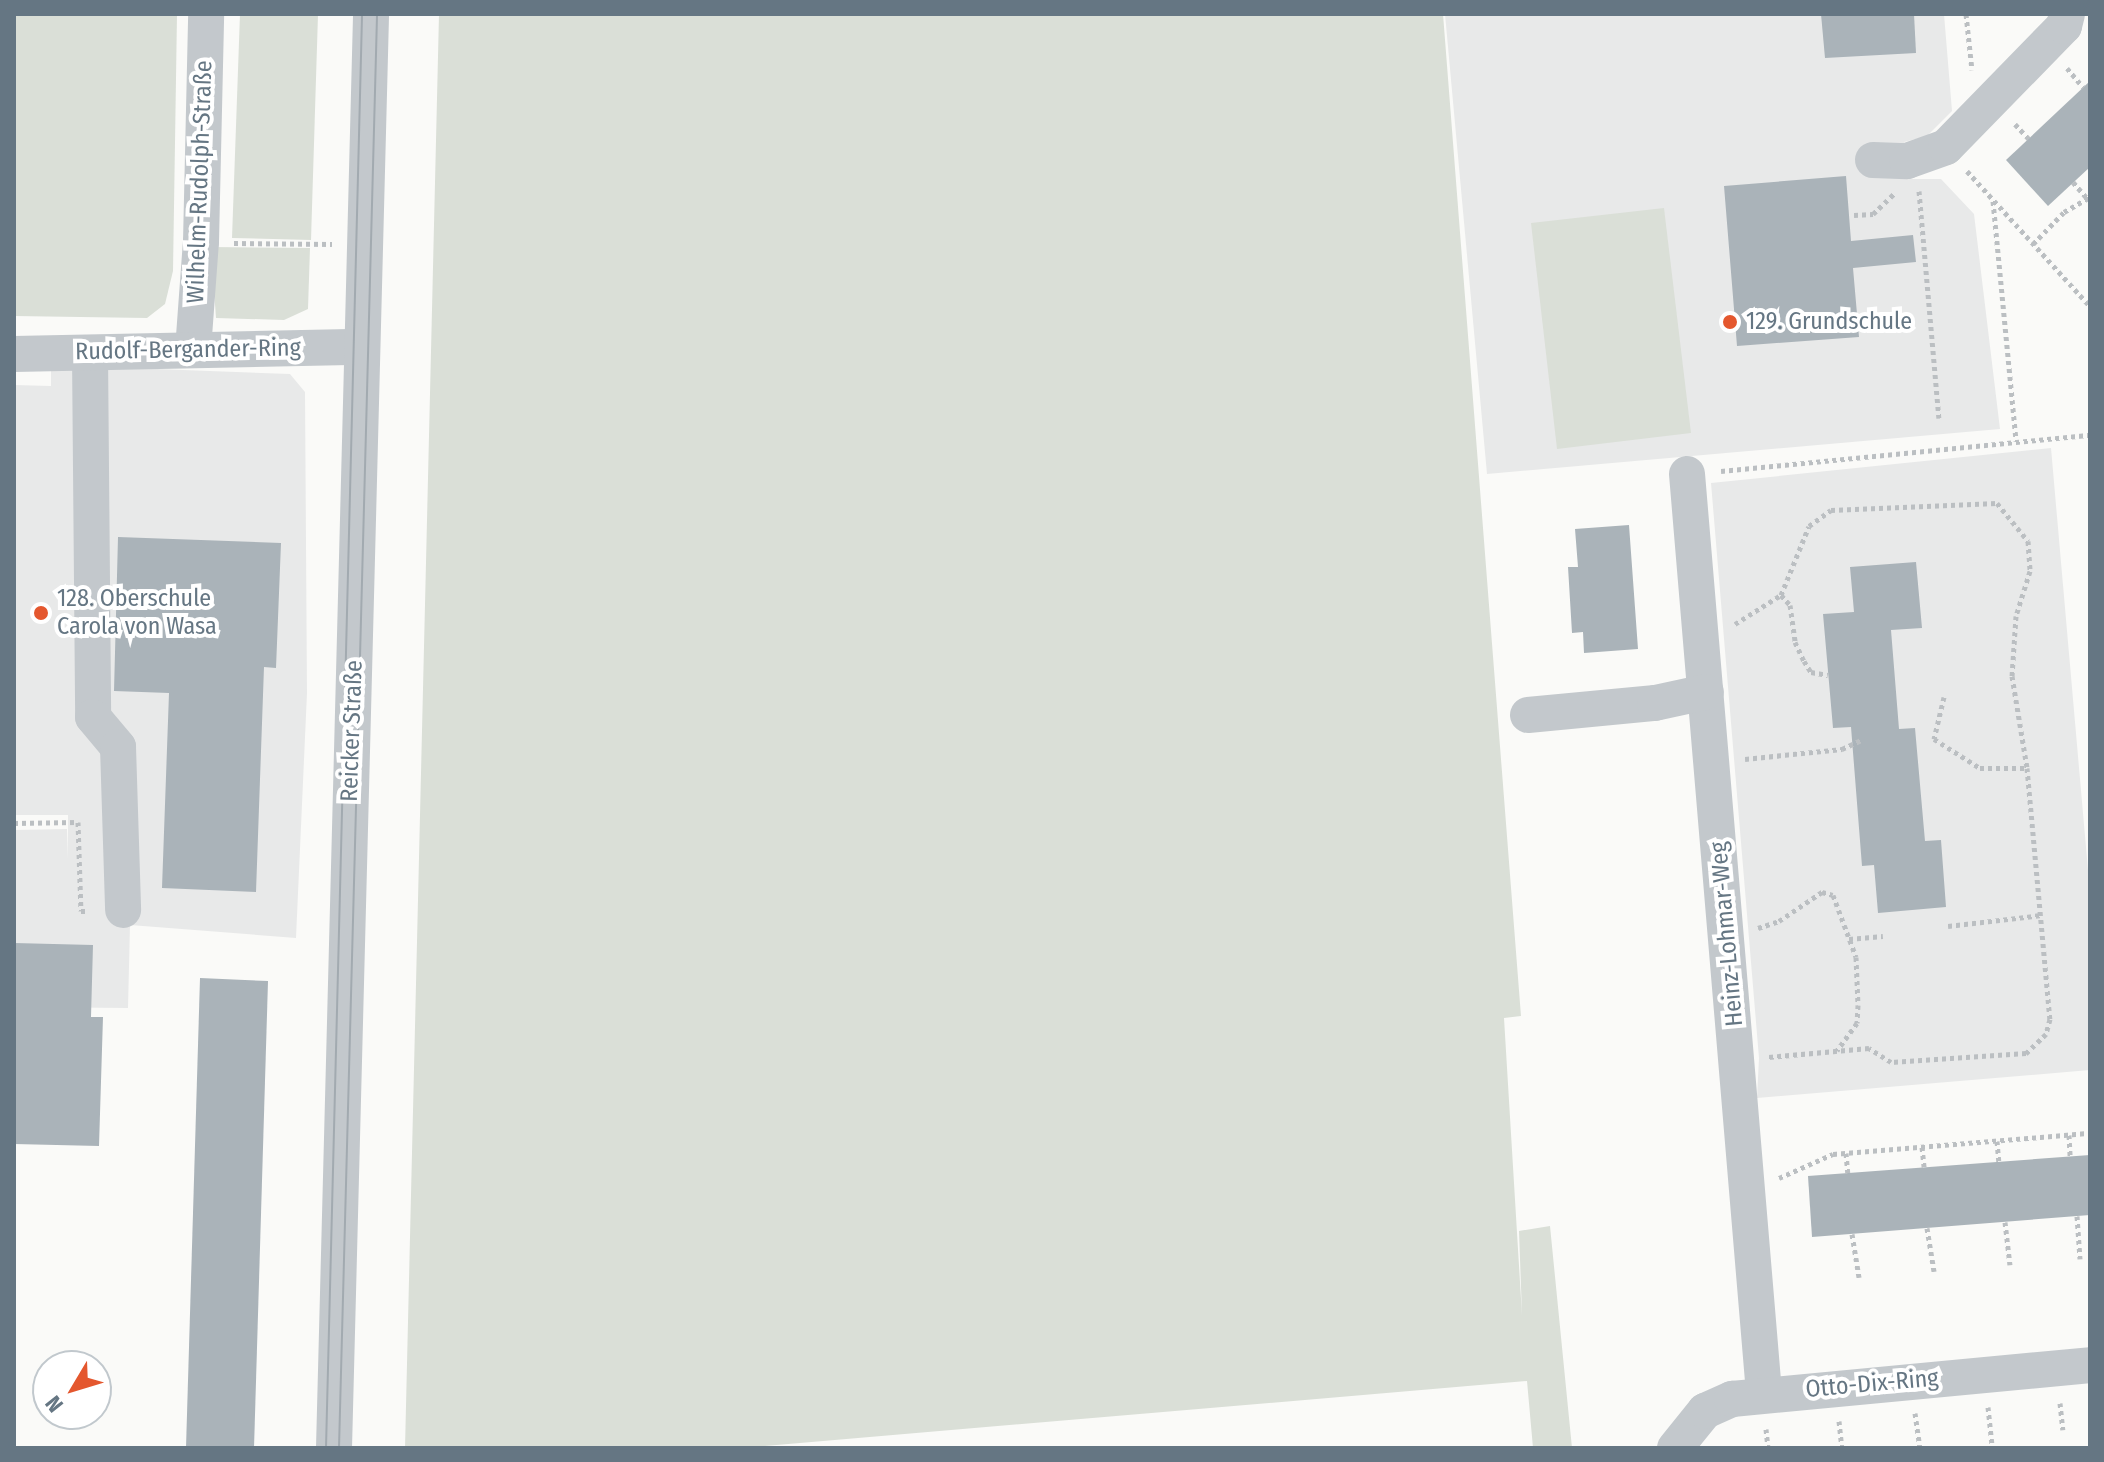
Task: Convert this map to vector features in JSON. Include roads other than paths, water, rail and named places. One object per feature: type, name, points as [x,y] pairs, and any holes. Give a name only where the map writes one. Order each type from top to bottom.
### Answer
[{"type":"street","name":"Wilhelm-Rudolph-Straße","points":[[193,350],[201,242],[206,14]]},
{"type":"street","name":"Reicker Straße","points":[[334,1448],[371,14]]},
{"type":"street","points":[[1873,160],[1907,161],[1946,147],[1976,111],[2065,20]]},
{"type":"street","name":"Rudolf-Bergander-Ring","points":[[14,354],[362,347]]},
{"type":"street","points":[[90,353],[93,717],[118,747],[123,910]]},
{"type":"street","name":"Heinz-Lohmar-Weg","points":[[1687,474],[1739,1061],[1764,1393]]},
{"type":"street","points":[[1528,715],[1655,703],[1706,692]]},
{"type":"street","name":"Otto-Dix-Ring","points":[[1675,1448],[1705,1411],[1764,1393],[2090,1365]]},
{"type":"tram line","points":[[326,1448],[362,14]]},
{"type":"tram line","points":[[339,1448],[377,14]]},
{"type":"place","name":"129. Grundschule","points":[[1730,322]]},
{"type":"place","name":"128. Oberschule Carola von Wasa","points":[[41,613]]}]
